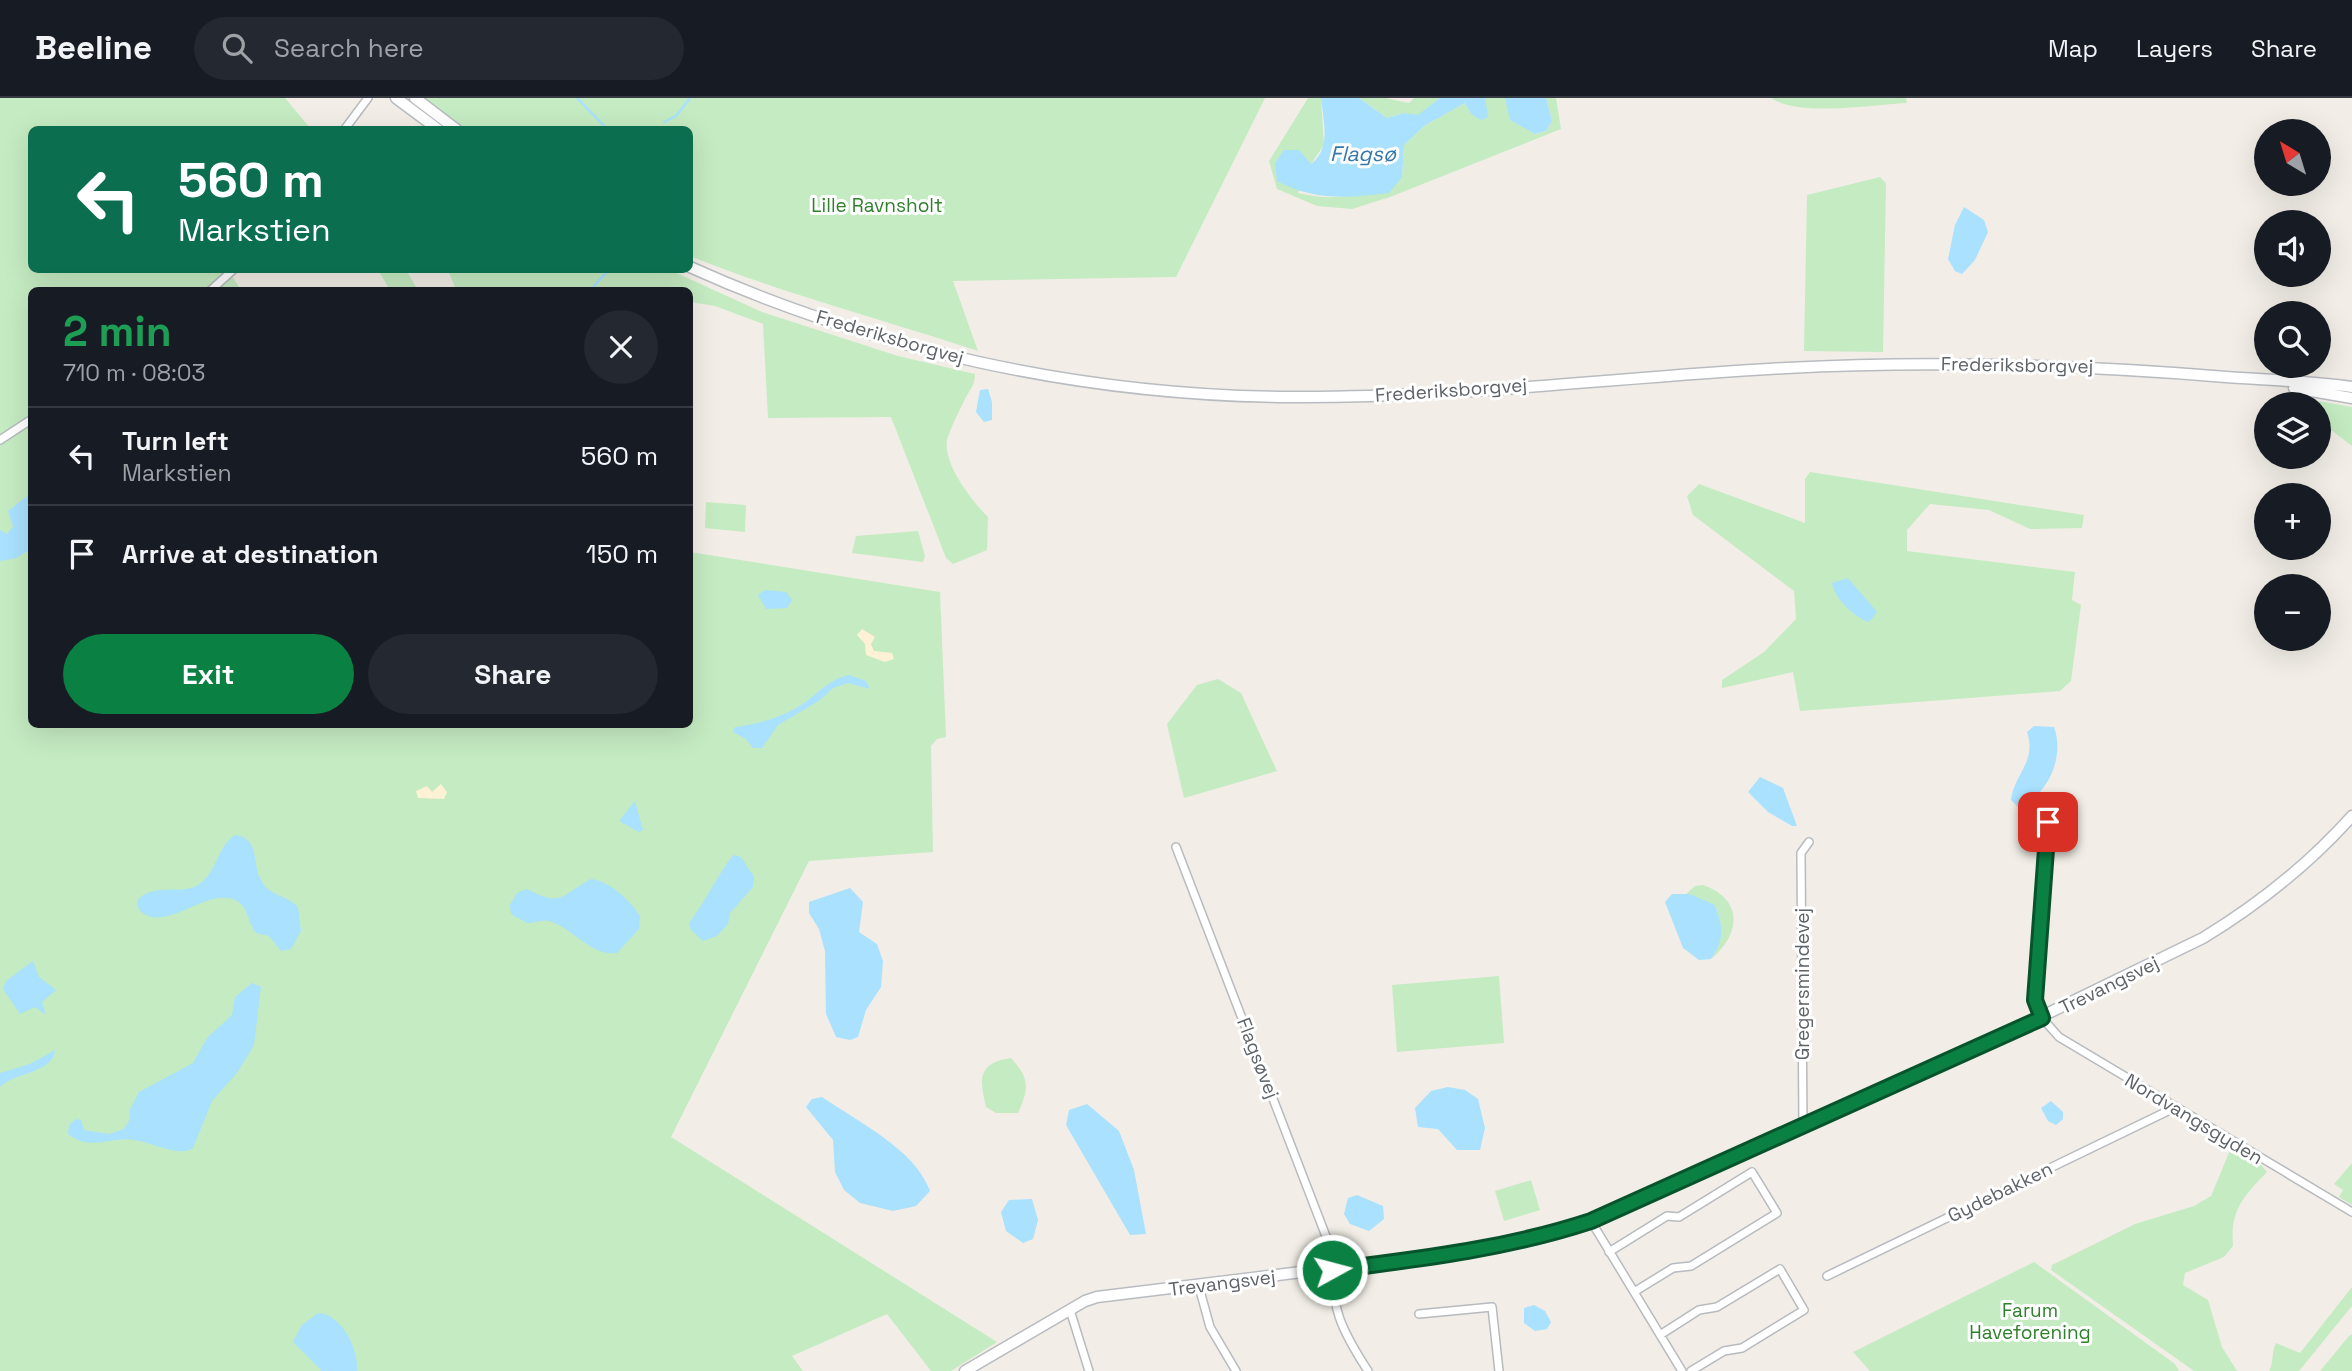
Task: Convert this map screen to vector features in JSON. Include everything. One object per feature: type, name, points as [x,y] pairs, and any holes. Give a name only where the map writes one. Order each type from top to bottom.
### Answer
[{"type":"street","points":[[347,126],[369,98]]},
{"type":"street","points":[[396,98],[434,126]]},
{"type":"street","points":[[415,98],[452,126]]},
{"type":"street","name":"Frederiksborgvej","points":[[693,268],[814,317],[916,347],[1012,370],[1102,384],[1201,394],[1373,396],[1788,368],[1913,363],[2112,367],[2352,387]]},
{"type":"street","points":[[214,287],[230,273]]},
{"type":"street","name":"Frederiksborgvej","points":[[2229,377],[2352,398]]},
{"type":"street","points":[[0,440],[28,422]]},
{"type":"street","name":"Trevangsvej","points":[[965,1371],[1097,1297],[1199,1287],[1482,1250],[1536,1238],[1591,1221],[1803,1128],[2152,964],[2237,917],[2297,872],[2352,816]]},
{"type":"street","points":[[2042,1018],[2035,1000],[2048,822]]},
{"type":"street","name":"Gregersmindevej","points":[[1803,1128],[1801,853],[1810,842]]},
{"type":"street","name":"Flagsøvej","points":[[1176,847],[1334,1256],[1332,1270],[1339,1320],[1344,1334],[1368,1371]]},
{"type":"street","name":"Nordvangsgyden","points":[[2042,1018],[2059,1037],[2352,1212]]},
{"type":"street","name":"Gydebakken","points":[[1827,1276],[2174,1108]]},
{"type":"street","points":[[1609,1252],[1667,1216],[1679,1217],[1752,1172],[1777,1213],[1691,1266],[1673,1268],[1634,1292]]},
{"type":"street","points":[[1591,1221],[1682,1371]]},
{"type":"street","points":[[1660,1335],[1699,1310],[1717,1307],[1780,1269],[1804,1310],[1742,1348],[1724,1352],[1691,1371]]},
{"type":"street","points":[[1199,1287],[1210,1327],[1236,1371]]},
{"type":"street","points":[[1419,1314],[1492,1307],[1499,1371]]},
{"type":"street","points":[[1070,1310],[1089,1371]]},
{"type":"green space","points":[[0,98],[285,98],[308,126],[28,126],[28,273],[235,273],[232,276],[239,287],[28,287],[28,728],[693,728],[693,552],[940,592],[946,737],[937,739],[931,746],[933,852],[809,861],[671,1137],[997,1342],[951,1371],[931,1371],[887,1314],[792,1356],[803,1371],[0,1371]]},
{"type":"green space","name":"Lille Ravnsholt","points":[[424,98],[1265,98],[1176,277],[953,281],[978,351],[797,294],[693,257],[693,126],[462,126]]},
{"type":"green space","points":[[1308,98],[1321,98],[1324,145],[1311,164],[1298,193],[1313,196],[1352,195],[1402,177],[1404,145],[1424,126],[1465,103],[1471,114],[1485,98],[1505,98],[1511,120],[1536,134],[1546,131],[1552,121],[1546,98],[1556,98],[1561,129],[1390,197],[1352,209],[1317,206],[1277,189],[1269,161]]},
{"type":"green space","points":[[1359,98],[1385,98],[1409,103],[1414,98],[1440,98],[1418,116],[1404,113],[1387,118]]},
{"type":"green space","points":[[1771,98],[1906,98],[1907,103],[1817,108],[1784,104]]},
{"type":"green space","points":[[1880,177],[1886,183],[1883,352],[1804,351],[1807,195]]},
{"type":"green space","points":[[380,273],[408,273],[416,287],[388,287]]},
{"type":"green space","points":[[449,273],[677,273],[762,312],[898,356],[975,374],[973,385],[948,436],[947,450],[960,482],[988,517],[987,550],[953,564],[946,558],[891,417],[768,418],[763,324],[715,306],[693,302],[693,287],[455,287]]},
{"type":"green space","points":[[2331,403],[2352,407],[2352,446],[2331,430]]},
{"type":"green space","points":[[1810,472],[2084,515],[2082,528],[2030,529],[1989,510],[1930,504],[1907,530],[1907,551],[2075,572],[2072,600],[2081,605],[2071,681],[2060,691],[1800,711],[1793,672],[1722,688],[1722,680],[1764,652],[1796,619],[1794,591],[1693,515],[1687,496],[1699,484],[1805,523],[1805,479]]},
{"type":"green space","points":[[706,502],[746,505],[745,532],[705,528]]},
{"type":"green space","points":[[918,531],[925,556],[923,562],[852,553],[856,536]]},
{"type":"green space","points":[[1218,679],[1241,693],[1277,771],[1184,798],[1167,724],[1197,685]]},
{"type":"green space","points":[[1703,885],[1725,899],[1734,918],[1728,938],[1711,959],[1721,933],[1715,905],[1686,894],[1695,886]]},
{"type":"green space","points":[[1499,976],[1504,1043],[1397,1052],[1392,985]]},
{"type":"green space","points":[[1011,1058],[1022,1072],[1026,1090],[1018,1113],[996,1113],[986,1107],[982,1080],[987,1068],[992,1064]]},
{"type":"green space","points":[[2231,1148],[2261,1165],[2267,1172],[2251,1189],[2236,1213],[2233,1246],[2224,1257],[2185,1273],[2183,1285],[2208,1300],[2222,1347],[2237,1371],[2194,1371],[2051,1270],[2052,1265],[2135,1224],[2194,1206],[2211,1196]]},
{"type":"green space","points":[[2352,1163],[2352,1205],[2339,1197],[2343,1190],[2334,1184]]},
{"type":"green space","points":[[1531,1180],[1540,1210],[1504,1221],[1495,1191]]},
{"type":"green space","name":"Farum Haveforening","points":[[2034,1262],[2175,1364],[2179,1371],[1870,1371],[1853,1352]]},
{"type":"green space","points":[[2352,1287],[2352,1306],[2299,1371],[2269,1371],[2276,1343],[2300,1353]]},
{"type":"green space","points":[[2352,1334],[2352,1371],[2320,1371],[2349,1336]]},
{"type":"sand","points":[[862,629],[875,637],[871,644],[874,651],[892,653],[894,659],[885,662],[866,655],[865,644],[857,635]]},
{"type":"sand","points":[[441,784],[447,792],[444,799],[418,798],[416,791],[427,786],[432,792]]},
{"type":"water","name":"Flagsø","points":[[1321,98],[1359,98],[1387,118],[1404,113],[1418,115],[1440,98],[1485,98],[1488,117],[1481,120],[1471,114],[1465,103],[1424,126],[1404,145],[1402,177],[1389,193],[1345,197],[1318,195],[1277,181],[1275,163],[1284,150],[1299,150],[1311,164],[1318,157],[1325,133]]},
{"type":"water","points":[[1505,98],[1546,98],[1552,121],[1546,131],[1535,134],[1510,120]]},
{"type":"water","points":[[1964,207],[1984,220],[1988,232],[1975,260],[1962,274],[1955,271],[1948,259],[1955,225]]},
{"type":"water","points":[[988,389],[992,402],[992,420],[984,422],[976,412],[980,390]]},
{"type":"water","points":[[28,495],[28,551],[16,558],[0,561],[0,530],[7,534],[13,527],[8,511]]},
{"type":"water","points":[[1848,578],[1877,612],[1869,622],[1846,607],[1834,589],[1832,583]]},
{"type":"water","points":[[765,590],[786,592],[792,600],[787,608],[766,609],[758,595]]},
{"type":"water","points":[[849,675],[866,681],[870,689],[848,683],[833,688],[820,700],[778,725],[762,748],[753,748],[746,739],[733,732],[735,727],[767,720],[790,711],[828,684]]},
{"type":"water","points":[[2034,726],[2054,727],[2057,739],[2055,763],[2038,794],[2018,807],[2011,800],[2029,752],[2027,732]]},
{"type":"water","points":[[1760,777],[1783,788],[1797,826],[1792,826],[1768,812],[1748,792]]},
{"type":"water","points":[[635,801],[643,830],[639,832],[619,821]]},
{"type":"water","points":[[235,835],[243,837],[252,846],[263,884],[298,907],[301,931],[291,949],[281,951],[269,936],[256,933],[246,911],[237,901],[213,899],[161,917],[149,916],[139,910],[137,902],[148,893],[187,889],[202,882],[212,870],[223,847]]},
{"type":"water","points":[[734,855],[741,857],[754,877],[753,887],[730,913],[728,924],[717,936],[703,941],[691,930],[689,923]]},
{"type":"water","points":[[591,879],[605,883],[618,892],[640,916],[639,929],[617,953],[599,951],[549,921],[527,923],[511,914],[510,905],[517,893],[527,889],[548,898],[561,897]]},
{"type":"water","points":[[850,888],[863,902],[859,932],[877,944],[883,961],[881,987],[866,1010],[858,1037],[850,1040],[836,1037],[826,1014],[825,951],[819,929],[809,913],[809,902]]},
{"type":"water","points":[[1672,894],[1690,894],[1715,905],[1720,920],[1721,939],[1711,959],[1699,960],[1683,948],[1665,902]]},
{"type":"water","points":[[33,961],[39,977],[56,990],[42,1002],[46,1015],[35,1007],[20,1014],[3,989],[6,981]]},
{"type":"water","points":[[252,983],[261,987],[254,1045],[237,1073],[212,1101],[193,1148],[180,1151],[126,1139],[93,1143],[68,1134],[69,1125],[76,1119],[81,1120],[84,1130],[109,1134],[124,1129],[139,1092],[193,1063],[207,1038],[232,1015],[235,997]]},
{"type":"water","points":[[55,1050],[48,1064],[0,1087],[0,1073],[30,1064]]},
{"type":"water","points":[[1448,1087],[1465,1090],[1478,1099],[1485,1128],[1480,1150],[1457,1150],[1438,1129],[1418,1127],[1415,1108],[1431,1091]]},
{"type":"water","points":[[822,1097],[884,1138],[912,1162],[930,1191],[916,1206],[893,1211],[860,1203],[844,1190],[835,1172],[833,1140],[806,1107],[812,1099]]},
{"type":"water","points":[[2051,1101],[2063,1112],[2063,1119],[2056,1125],[2048,1121],[2041,1108]]},
{"type":"water","points":[[1087,1104],[1119,1131],[1134,1170],[1146,1234],[1130,1235],[1066,1125],[1069,1110]]},
{"type":"water","points":[[1357,1195],[1383,1206],[1384,1219],[1369,1231],[1350,1224],[1344,1214],[1348,1198]]},
{"type":"water","points":[[1032,1199],[1038,1220],[1033,1239],[1023,1243],[1006,1231],[1001,1212],[1009,1200]]},
{"type":"water","points":[[1534,1305],[1545,1311],[1551,1322],[1547,1329],[1535,1331],[1524,1323],[1524,1308]]},
{"type":"water","points":[[318,1313],[334,1320],[347,1334],[355,1353],[357,1371],[322,1371],[293,1342],[302,1325]]},
{"type":"waterway","points":[[577,98],[604,126]]},
{"type":"waterway","points":[[664,122],[676,116],[690,98]]},
{"type":"waterway","points":[[593,287],[606,273]]},
{"type":"route","points":[[1332,1270],[1482,1250],[1536,1238],[1591,1221],[1803,1128],[2042,1018],[2035,1000],[2048,822]]}]
